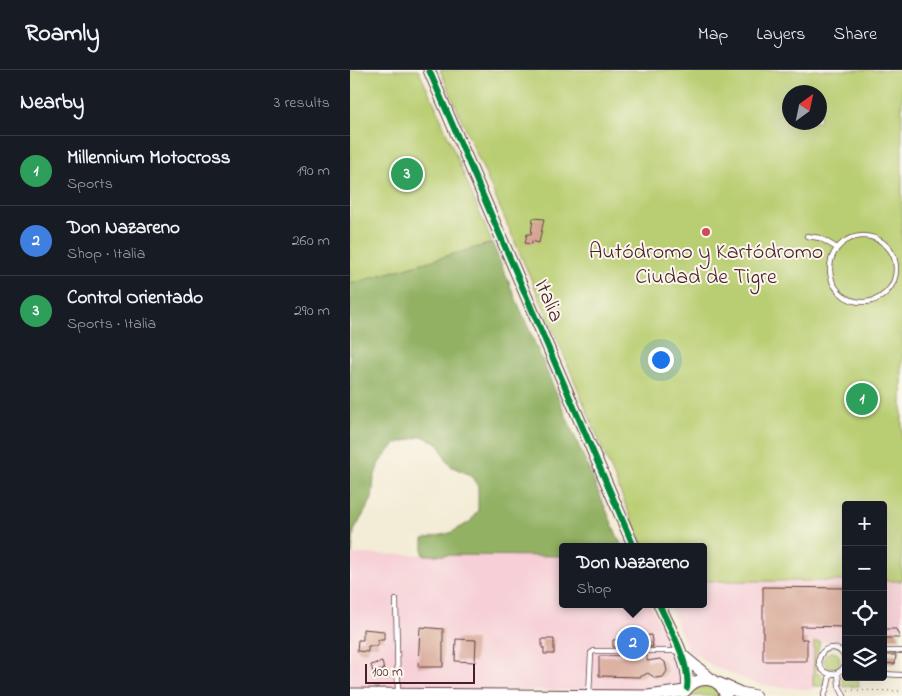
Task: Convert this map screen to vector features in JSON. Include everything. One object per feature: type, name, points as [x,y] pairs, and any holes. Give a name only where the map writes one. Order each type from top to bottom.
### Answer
[{"type":"street","name":"Italia","points":[[429,70],[632,543]]},
{"type":"street","points":[[661,608],[687,669],[685,692]]},
{"type":"street","points":[[679,652],[722,687],[726,696]]},
{"type":"street","points":[[350,694],[648,696],[685,692],[698,680],[705,679],[741,693],[755,696]]},
{"type":"lane","points":[[807,236],[820,238],[837,248]]},
{"type":"lane","points":[[869,236],[882,242],[892,253],[896,266],[894,280],[886,292],[874,300],[860,302],[841,293],[832,282],[830,268],[831,260],[837,248],[842,243],[855,237],[869,236]]},
{"type":"lane","points":[[396,600],[398,694]]},
{"type":"lane","points":[[842,651],[829,648],[822,653],[819,661],[820,666],[830,674],[842,669]]},
{"type":"lane","points":[[887,651],[902,651]]},
{"type":"lane","points":[[589,695],[591,653],[679,652]]},
{"type":"lane","points":[[838,672],[839,686],[844,696]]},
{"type":"lane","points":[[824,696],[830,674]]},
{"type":"lane","points":[[887,674],[902,675]]},
{"type":"path","points":[[841,690],[902,691]]},
{"type":"shaded area","points":[[350,554],[559,556],[559,608],[652,608],[685,673],[681,687],[677,691],[350,689]]},
{"type":"shaded area","points":[[707,581],[842,581],[842,643],[814,642],[813,690],[760,685],[713,666],[688,650],[670,608],[707,608]]},
{"type":"shaded area","points":[[887,581],[902,581],[902,628],[887,628]]},
{"type":"green space","points":[[350,70],[418,70],[435,105],[492,243],[350,284]]},
{"type":"green space","name":"Autódromo y Kartódromo Ciudad de Tigre","points":[[440,70],[902,70],[902,581],[887,581],[887,501],[842,501],[842,581],[707,581],[707,543],[641,543],[558,341]]},
{"type":"green space","points":[[492,243],[620,543],[559,543],[559,556],[423,555],[423,539],[450,533],[470,522],[478,510],[478,487],[471,475],[452,467],[445,458],[439,444],[422,436],[395,444],[379,463],[374,478],[372,499],[354,531],[352,554],[350,554],[350,284]]},
{"type":"green space","points":[[814,642],[820,642],[815,659],[816,673],[824,678],[824,686],[813,686]]},
{"type":"green space","points":[[829,652],[835,652],[840,657],[838,666],[829,668],[824,663],[824,657]]},
{"type":"green space","points":[[842,681],[858,681],[859,686],[843,687]]},
{"type":"green space","points":[[703,686],[713,687],[721,696],[690,696],[694,690]]},
{"type":"building","points":[[533,218],[544,219],[539,243],[532,241],[532,244],[525,243],[527,234],[531,234]]},
{"type":"building","points":[[763,587],[842,588],[842,627],[801,626],[801,639],[807,639],[807,661],[763,661]]},
{"type":"building","points":[[420,627],[443,629],[443,667],[418,667]]},
{"type":"building","points":[[363,629],[384,631],[384,640],[378,640],[378,646],[368,646],[368,652],[357,651],[358,640],[363,640]]},
{"type":"building","points":[[887,629],[896,629],[900,638],[887,638]]},
{"type":"building","points":[[651,635],[653,647],[613,647],[613,640]]},
{"type":"building","points":[[456,639],[476,640],[475,662],[455,661]]},
{"type":"building","points":[[542,639],[554,639],[554,654],[544,654]]},
{"type":"building","points":[[647,655],[647,661],[660,659],[665,662],[667,671],[663,677],[655,678],[648,673],[640,677],[599,676],[599,656]]},
{"type":"building","points":[[887,655],[896,655],[895,664],[887,663]]},
{"type":"building","points":[[382,662],[384,670],[373,672],[371,665]]},
{"type":"cycle path","points":[[429,70],[632,543]]},
{"type":"cycle path","points":[[661,608],[683,657],[686,668],[687,688]]},
{"type":"place","name":"Control Orientado","points":[[407,174]]},
{"type":"place","name":"Autódromo y Kartódromo Ciudad de Tigre","points":[[706,232]]},
{"type":"place","name":"Millennium Motocross","points":[[862,399]]},
{"type":"place","name":"Don Nazareno","points":[[633,643]]}]
